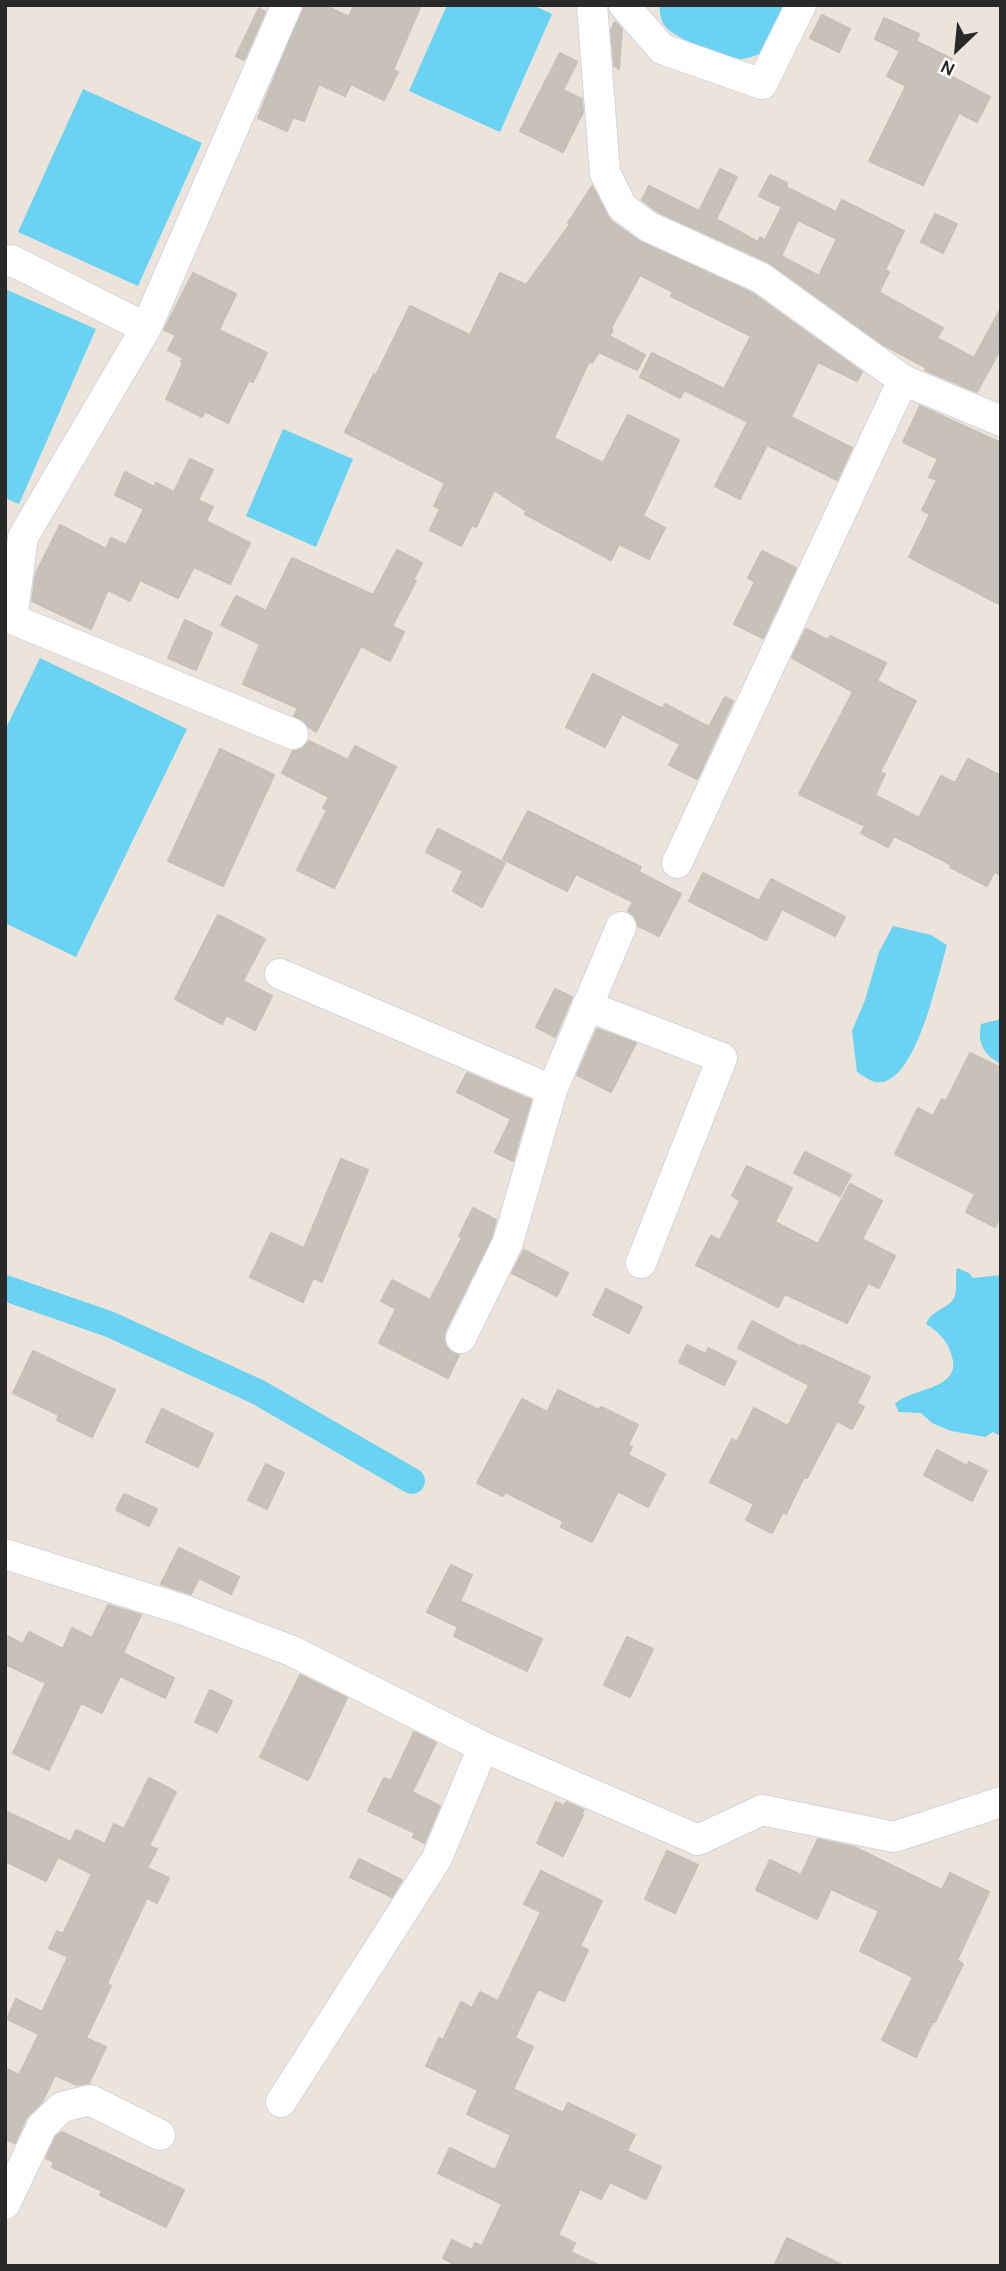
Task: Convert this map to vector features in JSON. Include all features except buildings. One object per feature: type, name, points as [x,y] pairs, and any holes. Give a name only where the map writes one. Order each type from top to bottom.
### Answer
[{"type":"street","points":[[287,5],[146,328],[14,533],[12,619],[293,734]]},
{"type":"street","points":[[592,5],[605,173],[622,207],[649,227],[761,278],[903,380],[1001,421]]},
{"type":"street","points":[[624,5],[662,49],[762,84],[801,5]]},
{"type":"street","points":[[5,262],[11,260],[146,328]]},
{"type":"street","points":[[677,863],[903,380]]},
{"type":"street","points":[[461,1338],[508,1242],[552,1090],[621,926]]},
{"type":"street","points":[[280,974],[552,1090]]},
{"type":"street","points":[[587,1006],[722,1058],[640,1263]]},
{"type":"street","points":[[5,1554],[184,1610],[292,1651],[483,1747],[698,1840],[762,1810],[894,1837],[1001,1802]]},
{"type":"street","points":[[281,2102],[438,1858],[483,1747]]},
{"type":"street","points":[[5,2204],[42,2126],[62,2107],[90,2100],[160,2135]]},
{"type":"water","points":[[447,5],[533,5],[552,14],[500,132],[409,91]]},
{"type":"water","points":[[660,5],[790,5],[768,51],[741,59],[701,47],[670,31],[662,22]]},
{"type":"water","points":[[83,89],[202,143],[138,286],[18,232]]},
{"type":"water","points":[[5,289],[96,329],[19,504],[5,498]]},
{"type":"water","points":[[283,429],[353,459],[316,547],[246,516]]},
{"type":"water","points":[[40,658],[187,729],[76,957],[5,923],[5,730]]},
{"type":"water","points":[[893,926],[931,935],[947,945],[931,1003],[914,1049],[903,1067],[890,1079],[876,1082],[857,1072],[852,1031],[865,1000],[879,952]]},
{"type":"water","points":[[1001,1019],[1001,1064],[983,1048],[980,1031],[981,1024]]},
{"type":"water","points":[[957,1268],[969,1273],[973,1278],[1001,1275],[1001,1436],[993,1432],[985,1437],[951,1431],[932,1423],[921,1413],[899,1412],[895,1404],[942,1382],[953,1368],[946,1342],[926,1324],[931,1316],[954,1299]]},
{"type":"waterway","points":[[5,1288],[109,1324],[258,1392],[412,1481]]}]
